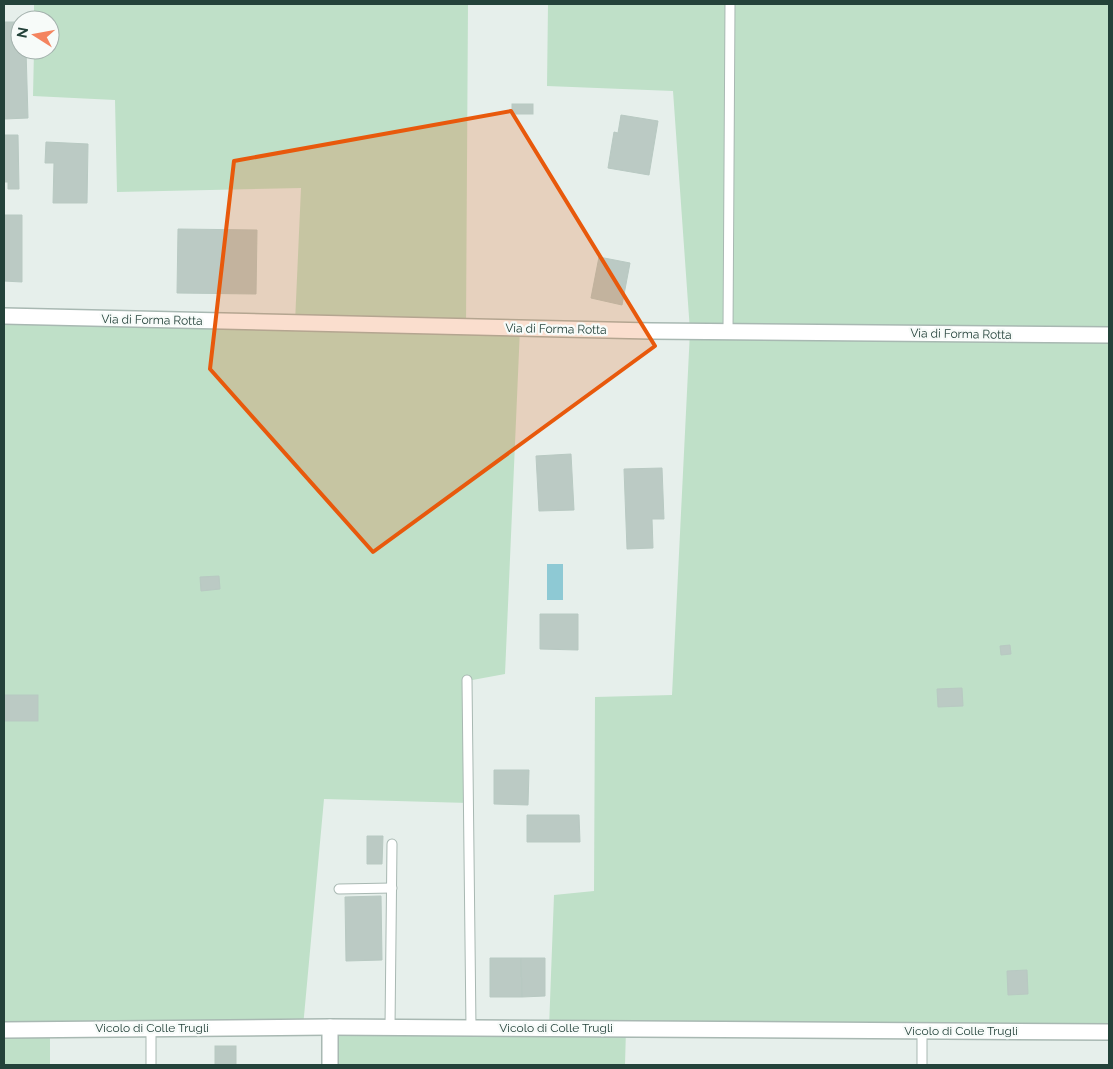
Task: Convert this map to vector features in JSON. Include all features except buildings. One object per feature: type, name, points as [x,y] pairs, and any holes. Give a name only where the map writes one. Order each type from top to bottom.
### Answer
[{"type":"street","name":"Via di Forma Rotta","points":[[4,316],[728,332],[1109,336]]},
{"type":"street","points":[[330,1027],[330,1065]]},
{"type":"street","name":"Vicolo di Colle Trugli","points":[[4,1030],[390,1027],[1109,1032]]},
{"type":"lane","points":[[728,332],[730,4]]},
{"type":"lane","points":[[467,680],[471,1028]]},
{"type":"lane","points":[[390,1027],[392,844]]},
{"type":"lane","points":[[340,889],[392,888]]},
{"type":"lane","points":[[151,1028],[151,1065]]},
{"type":"lane","points":[[922,1031],[922,1065]]},
{"type":"highlighted area","points":[[511,111],[655,346],[373,552],[210,369],[234,161]]},
{"type":"green space","points":[[34,4],[468,4],[466,326],[520,328],[505,674],[467,681],[469,803],[324,799],[303,1027],[50,1030],[50,1065],[4,1065],[4,316],[295,323],[301,188],[117,192],[115,100],[33,96],[34,60],[60,60],[60,10],[34,10]]},
{"type":"green space","points":[[548,4],[1109,4],[1109,1032],[626,1029],[625,1065],[330,1065],[330,1027],[549,1028],[554,895],[594,891],[595,697],[672,695],[690,331],[673,91],[547,86]]},
{"type":"water","points":[[547,564],[563,564],[563,600],[547,600]]}]
